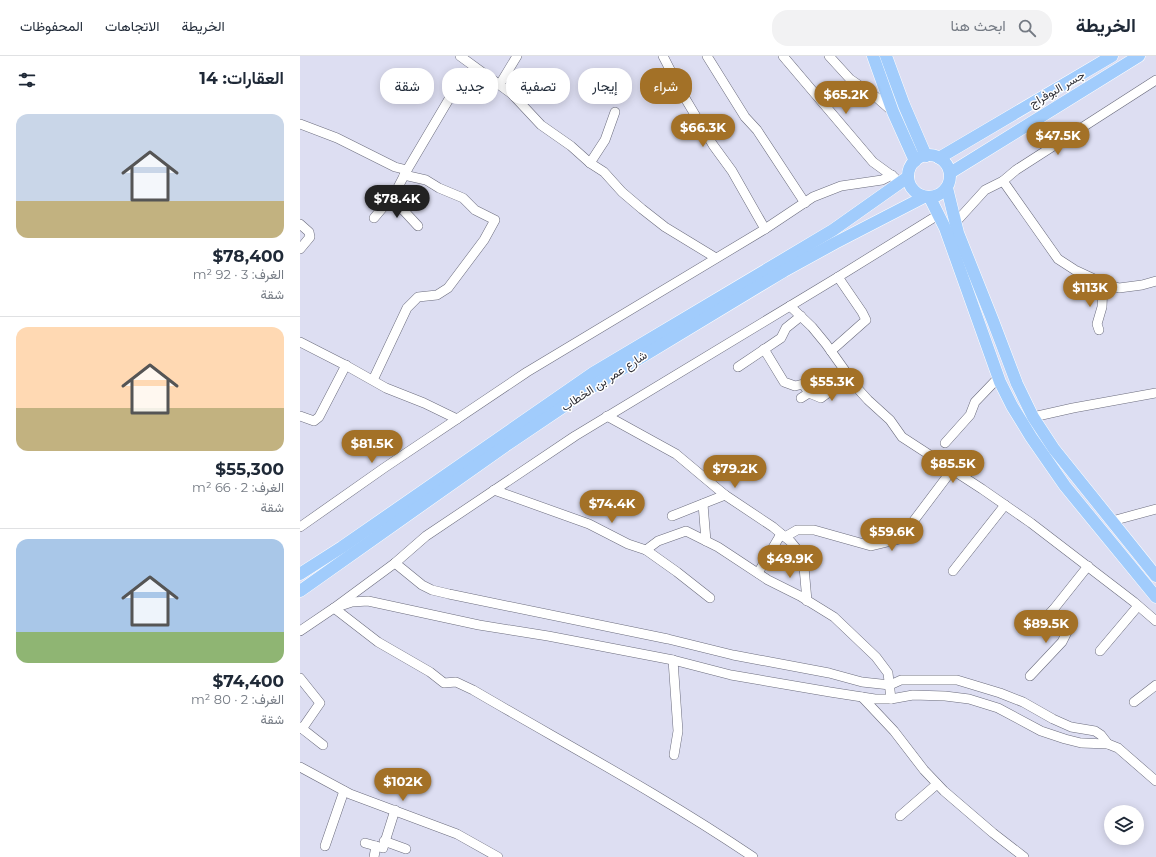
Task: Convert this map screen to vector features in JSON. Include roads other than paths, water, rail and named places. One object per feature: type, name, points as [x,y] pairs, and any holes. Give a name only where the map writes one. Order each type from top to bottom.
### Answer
[{"type":"main road","points":[[874,56],[894,112],[920,158]]},
{"type":"main road","points":[[886,56],[904,105],[920,158]]},
{"type":"main road","name":"جسر البوفراج","points":[[939,158],[1112,56]]},
{"type":"main road","name":"جسر البوفراج","points":[[950,173],[1139,56]]},
{"type":"main road","points":[[932,156],[939,158],[948,166],[950,181],[943,193],[937,196],[927,197],[918,194],[913,190],[910,183],[900,178],[909,171],[920,158],[932,156]]},
{"type":"main road","name":"شارع عمر بن الخطاب","points":[[300,574],[342,547],[593,374],[833,230],[900,178]]},
{"type":"main road","points":[[947,188],[958,233],[1017,384],[1033,417],[1054,449],[1156,575]]},
{"type":"main road","points":[[927,197],[948,236],[999,377],[1012,406],[1031,437],[1065,486],[1156,597]]},
{"type":"main road","name":"شارع عمر بن الخطاب","points":[[300,591],[508,444],[604,380],[784,271],[835,243],[927,197]]},
{"type":"street","points":[[460,56],[512,94],[541,125],[604,172],[622,192],[665,227],[716,258]]},
{"type":"street","points":[[500,84],[517,56]]},
{"type":"street","points":[[663,56],[713,145],[732,171],[765,229]]},
{"type":"street","points":[[707,56],[745,117],[757,130],[805,203]]},
{"type":"street","points":[[783,56],[873,162],[900,178]]},
{"type":"street","points":[[829,56],[850,79],[876,97],[894,112]]},
{"type":"street","points":[[955,223],[985,190],[1002,181],[1016,170],[1156,80]]},
{"type":"street","points":[[374,218],[392,198],[445,104]]},
{"type":"street","points":[[590,163],[606,140],[615,112]]},
{"type":"street","points":[[300,124],[337,138],[405,173],[426,180],[439,188],[462,198],[475,210],[495,220],[484,240],[448,288],[437,295],[418,297],[407,308],[373,380]]},
{"type":"street","points":[[300,527],[384,468],[528,372],[765,229],[813,197],[841,186],[900,178]]},
{"type":"street","points":[[1002,181],[1058,259],[1075,270],[1103,284],[1119,288],[1142,285],[1156,281]]},
{"type":"street","points":[[392,198],[418,226]]},
{"type":"street","points":[[300,631],[395,563],[426,536],[494,490],[608,416],[838,278],[938,215]]},
{"type":"street","points":[[300,224],[309,232],[310,237],[300,249]]},
{"type":"street","points":[[831,351],[866,320],[838,278]]},
{"type":"street","points":[[1099,330],[1097,324],[1102,307],[1103,284]]},
{"type":"street","points":[[790,306],[812,327],[849,377],[868,400],[890,420],[902,437],[1005,505],[1088,566],[1156,620]]},
{"type":"street","points":[[738,367],[781,338],[786,328],[801,316]]},
{"type":"street","points":[[300,342],[346,365],[386,388],[424,403],[457,419]]},
{"type":"street","points":[[764,349],[784,382],[794,386],[803,384],[805,396],[820,398],[849,377]]},
{"type":"street","points":[[300,416],[314,421],[319,418],[346,365]]},
{"type":"street","points":[[945,443],[970,415],[975,402],[999,377]]},
{"type":"street","points":[[1033,417],[1156,393]]},
{"type":"street","points":[[608,416],[676,454],[725,495],[791,542],[800,553],[804,567],[807,601]]},
{"type":"street","points":[[758,573],[783,535],[797,530],[814,530],[871,546],[900,539],[952,470]]},
{"type":"street","points":[[494,490],[589,524],[628,544],[646,550],[710,598]]},
{"type":"street","points":[[672,516],[725,495]]},
{"type":"street","points":[[703,504],[706,541]]},
{"type":"street","points":[[953,571],[1005,505]]},
{"type":"street","points":[[1112,521],[1156,509]]},
{"type":"street","points":[[646,550],[658,541],[686,531],[718,547],[758,573],[834,617],[876,657],[888,673],[891,699]]},
{"type":"street","points":[[395,563],[422,585],[432,590],[668,639],[733,655],[829,673],[862,682],[890,685],[901,680],[957,680],[1000,693],[1023,702],[1071,727],[1096,731],[1108,744]]},
{"type":"street","points":[[1044,620],[1088,566]]},
{"type":"street","points":[[334,608],[352,602],[368,601],[479,625],[548,636],[673,660],[730,675],[862,697],[891,699],[913,695],[945,696],[969,699],[998,708],[1041,731],[1065,739],[1081,743],[1108,744],[1118,748],[1156,781]]},
{"type":"street","points":[[1100,651],[1138,606]]},
{"type":"street","points":[[334,608],[378,642],[430,672],[444,683],[456,682],[473,690],[654,794],[717,832],[753,857]]},
{"type":"street","points":[[1030,676],[1062,642],[1067,632],[1053,610]]},
{"type":"street","points":[[673,660],[678,731],[674,755]]},
{"type":"street","points":[[300,678],[320,703],[301,728],[323,745]]},
{"type":"street","points":[[956,697],[957,680]]},
{"type":"street","points":[[1134,702],[1156,685]]},
{"type":"street","points":[[862,697],[894,731],[924,770],[937,784],[993,833],[1024,857]]},
{"type":"street","points":[[1024,722],[1036,710]]},
{"type":"street","points":[[300,767],[344,791],[457,834],[498,857]]},
{"type":"street","points":[[900,816],[937,784]]},
{"type":"street","points":[[325,846],[344,791]]},
{"type":"street","points":[[374,857],[395,810]]},
{"type":"street","points":[[365,843],[406,849]]}]
